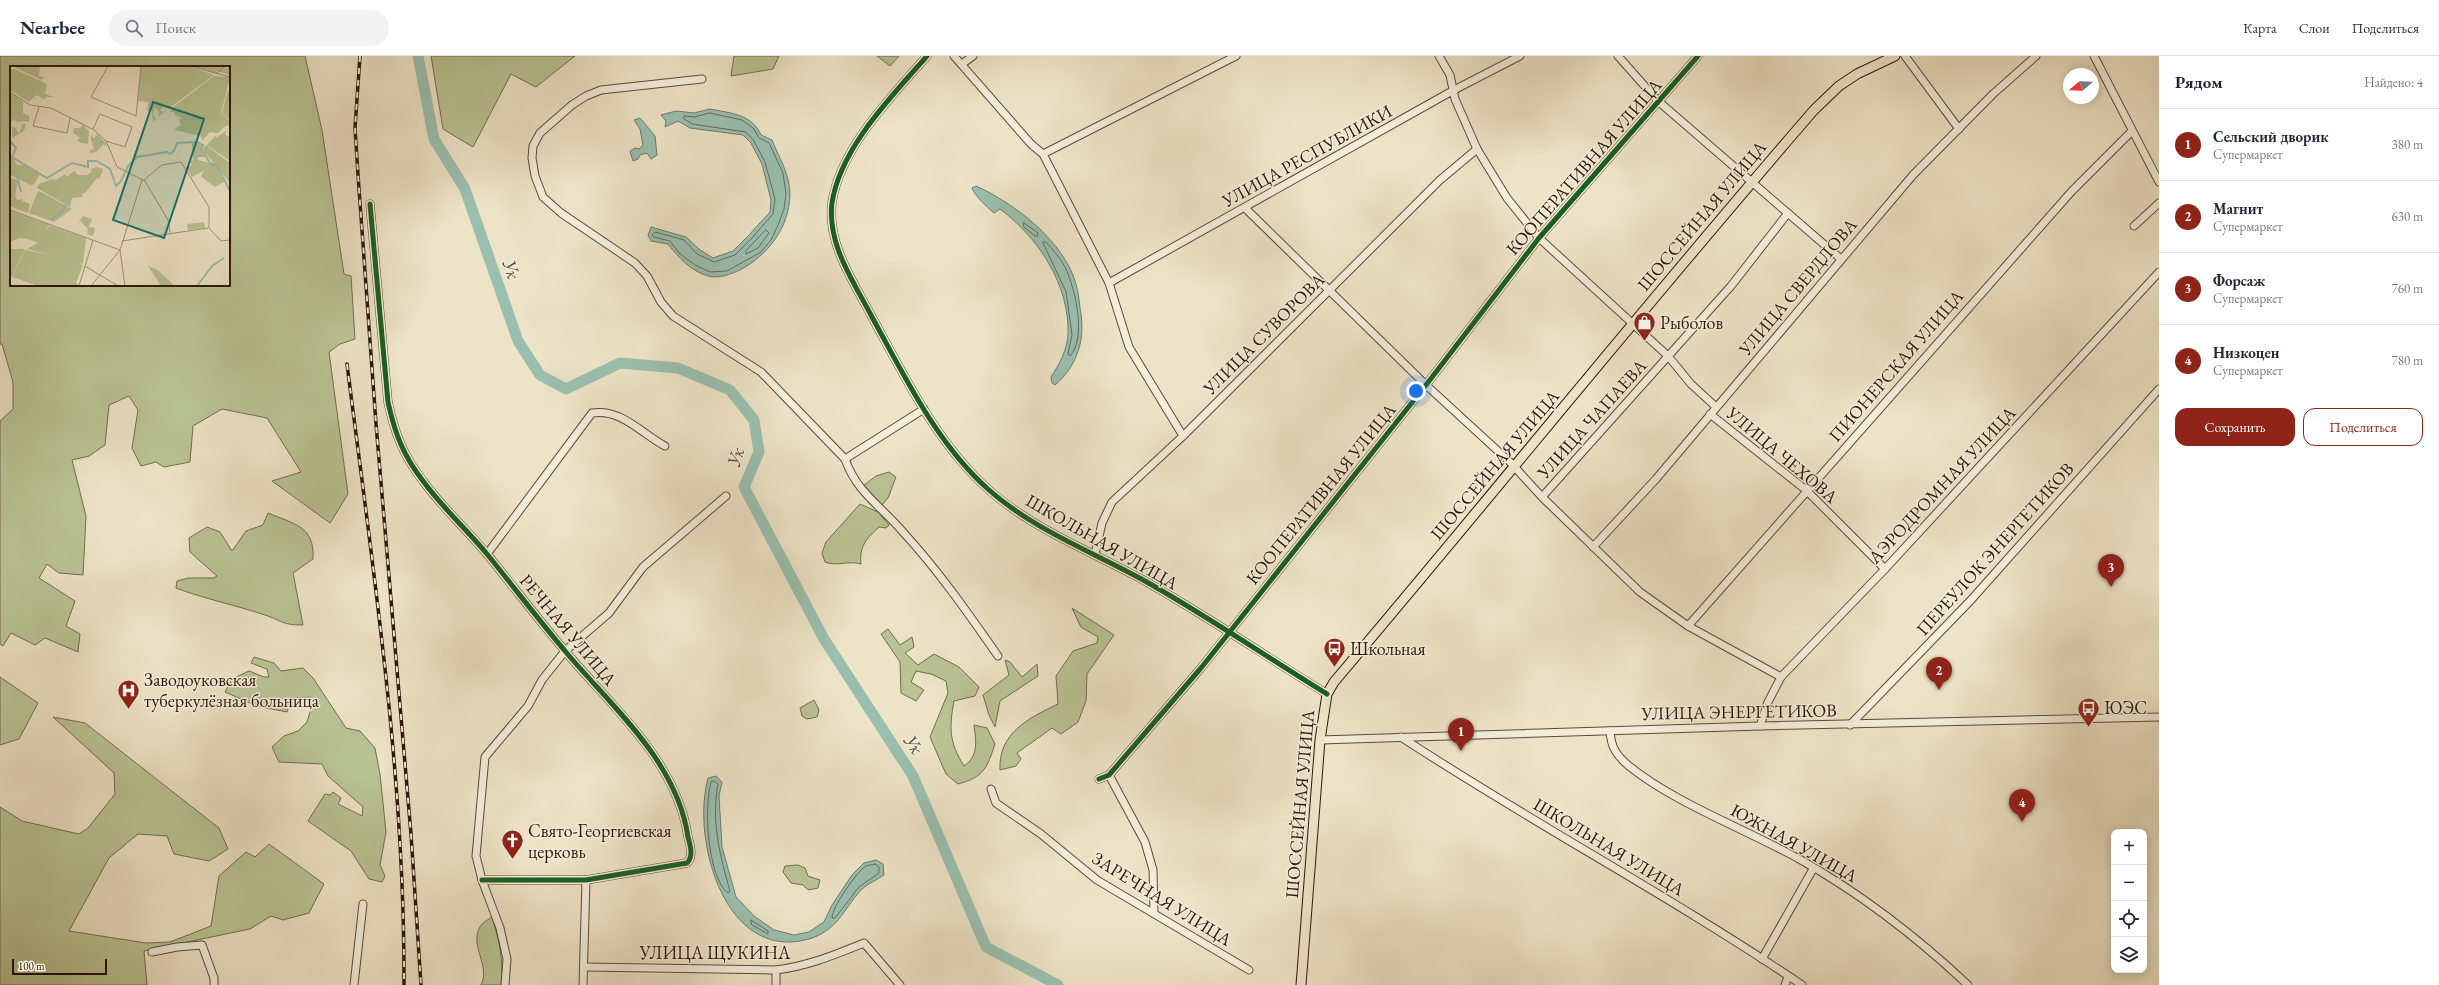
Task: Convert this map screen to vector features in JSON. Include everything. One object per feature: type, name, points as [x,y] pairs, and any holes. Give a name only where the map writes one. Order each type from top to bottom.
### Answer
[{"type":"main road","name":"ШОССЕЙНАЯ УЛИЦА","points":[[1300,985],[1320,740],[1327,694],[1334,682],[1514,468],[1633,322],[1814,110],[1839,86],[1857,74],[1896,56]]},
{"type":"street","name":"ШКОЛЬНАЯ УЛИЦА","points":[[927,56],[863,132],[841,175],[832,203],[833,234],[844,264],[924,409],[944,440],[989,490],[1032,522],[1095,554],[1228,632],[1327,694]]},
{"type":"street","points":[[954,56],[1031,144],[1043,154],[1109,283],[1129,347],[1183,436]]},
{"type":"street","points":[[962,64],[973,56]]},
{"type":"street","points":[[1043,154],[1236,56]]},
{"type":"street","points":[[1439,56],[1450,75],[1455,99],[1477,149],[1507,198],[1539,238],[1633,322],[1668,356],[1691,384],[1716,407]]},
{"type":"street","name":"УЛИЦА РЕСПУБЛИКИ","points":[[1109,283],[1454,90],[1520,56]]},
{"type":"street","points":[[1618,56],[1658,101],[1751,183],[1841,259]]},
{"type":"street","name":"КООПЕРАТИВНАЯ УЛИЦА","points":[[1100,779],[1109,775],[1228,632],[1426,386],[1539,238],[1698,56]]},
{"type":"street","points":[[1904,56],[1959,129]]},
{"type":"street","name":"УЛИЦА СВЕРДЛОВА","points":[[1592,547],[1656,479],[1913,175],[2036,56]]},
{"type":"street","points":[[2094,56],[2159,182]]},
{"type":"street","points":[[702,79],[601,90],[586,96],[540,133],[533,146],[532,158],[538,187],[543,197],[561,213],[636,263],[646,276],[661,302],[673,316],[761,372],[845,459],[852,478],[904,532],[964,607],[998,656]]},
{"type":"street","name":"ПИОНЕРСКАЯ УЛИЦА","points":[[1688,626],[1806,490],[2072,191],[2132,131]]},
{"type":"street","name":"УЛИЦА СУВОРОВА","points":[[1095,554],[1102,523],[1112,502],[1183,436],[1440,180],[1477,149]]},
{"type":"street","points":[[2134,226],[2159,203]]},
{"type":"street","name":"РЕЧНАЯ УЛИЦА","points":[[370,204],[388,402],[393,429],[401,450],[423,482],[487,554],[565,651],[633,728],[666,777],[685,815],[691,854],[687,863],[586,880]]},
{"type":"street","points":[[1245,208],[1328,291],[1426,386],[1514,468],[1592,547],[1640,592],[1688,626],[1781,677]]},
{"type":"street","name":"УЛИЦА ЧАПАЕВА","points":[[1542,497],[1731,286],[1788,213]]},
{"type":"street","name":"АЭРОДРОМНАЯ УЛИЦА","points":[[1760,726],[1768,702],[1781,677],[1885,569],[2159,272]]},
{"type":"street","name":"ПЕРЕУЛОК ЭНЕРГЕТИКОВ","points":[[1850,725],[1971,600],[2159,389]]},
{"type":"street","points":[[845,459],[924,409]]},
{"type":"street","points":[[487,554],[592,413],[609,413],[634,425],[665,446]]},
{"type":"street","name":"УЛИЦА ЧЕХОВА","points":[[1710,414],[1806,490],[1885,569]]},
{"type":"street","points":[[505,985],[508,959],[500,928],[482,880],[476,856],[485,757],[528,706],[542,680],[565,651],[609,613],[643,567],[726,496]]},
{"type":"street","name":"УЛИЦА ЭНЕРГЕТИКОВ","points":[[1320,740],[1610,730],[2159,717]]},
{"type":"street","name":"ЮЖНАЯ УЛИЦА","points":[[1610,730],[1610,745],[1628,765],[1643,776],[1677,796],[1803,861],[1813,869],[1835,880],[1903,930],[1968,985]]},
{"type":"street","name":"ШКОЛЬНАЯ УЛИЦА","points":[[1401,737],[1573,844],[1684,909],[1802,985]]},
{"type":"street","points":[[1109,775],[1145,842],[1153,870],[1154,913]]},
{"type":"street","name":"ЗАРЕЧНАЯ УЛИЦА","points":[[991,789],[996,803],[1041,834],[1097,880],[1249,970]]},
{"type":"street","points":[[1762,959],[1813,869]]},
{"type":"street","points":[[482,880],[586,880],[585,967],[583,985]]},
{"type":"street","points":[[354,985],[363,904]]},
{"type":"street","name":"УЛИЦА ЩУКИНА","points":[[585,967],[776,970],[806,965],[864,942],[900,985]]},
{"type":"street","points":[[152,952],[177,947],[202,945],[213,972],[214,985]]},
{"type":"street","points":[[776,970],[776,985]]},
{"type":"street","points":[[1785,985],[1788,976]]},
{"type":"shaded area","points":[[0,56],[305,56],[322,130],[344,274],[351,276],[355,339],[340,344],[329,352],[348,494],[330,523],[272,481],[301,472],[267,418],[222,409],[193,426],[190,462],[164,467],[156,462],[141,466],[132,448],[138,410],[129,396],[109,405],[105,445],[89,456],[72,460],[86,516],[83,575],[59,573],[47,564],[39,578],[75,601],[66,626],[80,634],[78,652],[45,638],[35,645],[11,633],[3,646],[0,644],[0,421],[13,409],[13,382],[2,344],[0,344]]},
{"type":"shaded area","points":[[431,56],[575,56],[536,87],[511,74],[473,147],[443,129]]},
{"type":"shaded area","points":[[734,56],[779,56],[773,69],[731,76]]},
{"type":"shaded area","points":[[877,56],[899,56],[890,66]]},
{"type":"shaded area","points":[[889,472],[896,477],[888,498],[882,505],[864,485],[876,476]]},
{"type":"shaded area","points":[[860,504],[878,512],[889,525],[886,528],[879,527],[865,543],[861,552],[861,564],[834,564],[825,562],[822,553],[826,542]]},
{"type":"shaded area","points":[[268,513],[301,528],[310,539],[313,548],[313,559],[293,573],[303,625],[286,623],[243,608],[176,588],[177,581],[188,578],[214,578],[217,576],[190,552],[189,538],[207,527],[220,532],[232,551],[246,531],[263,525]]},
{"type":"shaded area","points":[[1072,608],[1114,635],[1087,674],[1086,701],[1078,722],[1061,734],[1052,728],[1017,753],[1021,759],[1016,766],[1000,770],[1004,746],[1017,728],[1036,715],[1058,704],[1056,676],[1073,651],[1097,643],[1098,637],[1081,627]]},
{"type":"shaded area","points":[[888,629],[900,645],[912,637],[914,647],[905,653],[918,665],[934,654],[959,667],[979,687],[975,696],[954,701],[951,719],[955,750],[964,766],[969,762],[974,753],[976,742],[974,725],[987,728],[995,744],[987,765],[979,775],[974,778],[958,784],[946,774],[930,737],[948,693],[946,681],[931,674],[916,671],[911,682],[924,690],[916,701],[901,693],[900,662],[881,634]]},
{"type":"shaded area","points":[[254,657],[274,663],[281,671],[303,668],[313,678],[346,728],[360,731],[375,748],[380,774],[386,832],[380,865],[385,876],[382,882],[369,879],[351,851],[308,821],[325,794],[330,795],[333,792],[341,798],[338,804],[362,816],[363,807],[328,776],[322,764],[279,762],[272,747],[284,736],[298,731],[307,722],[311,709],[311,697],[276,699],[289,705],[287,712],[257,706],[225,692],[232,679],[249,671],[264,677],[269,677],[267,669],[251,663]]},
{"type":"shaded area","points":[[1005,660],[1010,662],[1022,677],[1037,664],[1038,676],[1000,701],[995,727],[989,715],[983,695],[1009,675]]},
{"type":"shaded area","points":[[0,677],[38,703],[19,739],[0,745]]},
{"type":"shaded area","points":[[814,700],[819,710],[817,717],[807,719],[802,716],[800,708]]},
{"type":"shaded area","points":[[53,717],[85,723],[219,828],[228,849],[209,861],[174,854],[167,836],[138,834],[109,858],[69,931],[146,943],[170,942],[211,926],[219,876],[246,852],[255,857],[269,844],[324,884],[309,913],[283,920],[271,916],[250,929],[144,951],[147,985],[0,985],[0,807],[22,821],[79,834],[88,828],[115,794],[114,773]]},
{"type":"shaded area","points":[[798,865],[805,868],[808,876],[820,880],[818,888],[808,890],[803,885],[791,883],[783,872],[785,866]]},
{"type":"shaded area","points":[[492,917],[500,950],[502,967],[501,985],[481,985],[484,971],[478,949],[477,934],[480,927]]},
{"type":"water","points":[[710,109],[733,113],[746,119],[757,128],[761,135],[772,140],[784,166],[790,187],[789,207],[786,219],[775,239],[768,248],[759,257],[740,270],[716,277],[708,276],[696,271],[681,259],[668,244],[651,241],[648,235],[651,227],[686,237],[700,250],[713,258],[733,251],[770,212],[771,200],[762,164],[751,143],[743,135],[690,128],[678,121],[665,127],[666,121],[661,115],[676,111],[694,113]]},
{"type":"water","points":[[640,118],[655,136],[657,155],[651,159],[647,153],[640,155],[638,159],[633,161],[630,151],[635,148],[639,149],[643,145],[640,129],[634,120]]},
{"type":"water","points":[[976,186],[1006,202],[1036,225],[1061,253],[1070,268],[1078,292],[1082,334],[1074,362],[1055,385],[1052,383],[1051,377],[1062,357],[1068,335],[1064,298],[1049,264],[1039,248],[1014,220],[1000,209],[994,213],[988,208],[972,188]]},
{"type":"water","points":[[716,776],[722,782],[719,796],[722,847],[736,897],[754,916],[774,930],[794,935],[809,932],[824,922],[832,905],[852,875],[864,863],[876,860],[883,864],[884,875],[861,890],[839,919],[819,935],[809,939],[780,942],[755,933],[736,915],[721,891],[710,863],[705,833],[704,804],[708,778]]},
{"type":"waterway","name":"Ук","points":[[418,56],[434,139],[465,189],[518,341],[540,375],[566,389],[620,363],[678,368],[730,390],[754,420],[759,452],[744,487],[824,639],[913,776],[986,947],[1058,985]]},
{"type":"railway","points":[[360,56],[355,128],[358,175],[376,424],[411,834],[421,985]]},
{"type":"railway","points":[[347,364],[386,674],[399,829],[403,907],[404,985]]},
{"type":"cycle path","points":[[927,56],[869,124],[856,143],[845,162],[837,183],[832,203],[834,234],[843,263],[923,409],[953,452],[970,472],[1006,504],[1044,529],[1125,570],[1168,594],[1327,694]]},
{"type":"cycle path","points":[[1099,779],[1109,775],[1201,668],[1426,385],[1539,238],[1698,56]]},
{"type":"cycle path","points":[[370,204],[388,402],[397,434],[405,453],[430,491],[487,554],[565,651],[640,736],[671,784],[681,809],[691,854],[687,863],[586,880],[482,880]]},
{"type":"place","name":"Рыболов","points":[[1644,342]]},
{"type":"place","name":"Форсаж","points":[[2111,587]]},
{"type":"place","name":"Школьная","points":[[1334,668]]},
{"type":"place","name":"Магнит","points":[[1939,690]]},
{"type":"place","name":"Заводоуковская туберкулёзная больница","points":[[129,710]]},
{"type":"place","name":"ЮЭС","points":[[2088,728]]},
{"type":"place","name":"Сельский дворик","points":[[1461,751]]},
{"type":"place","name":"Низкоцен","points":[[2022,822]]},
{"type":"place","name":"Свято-Георгиевская церковь","points":[[513,860]]}]
